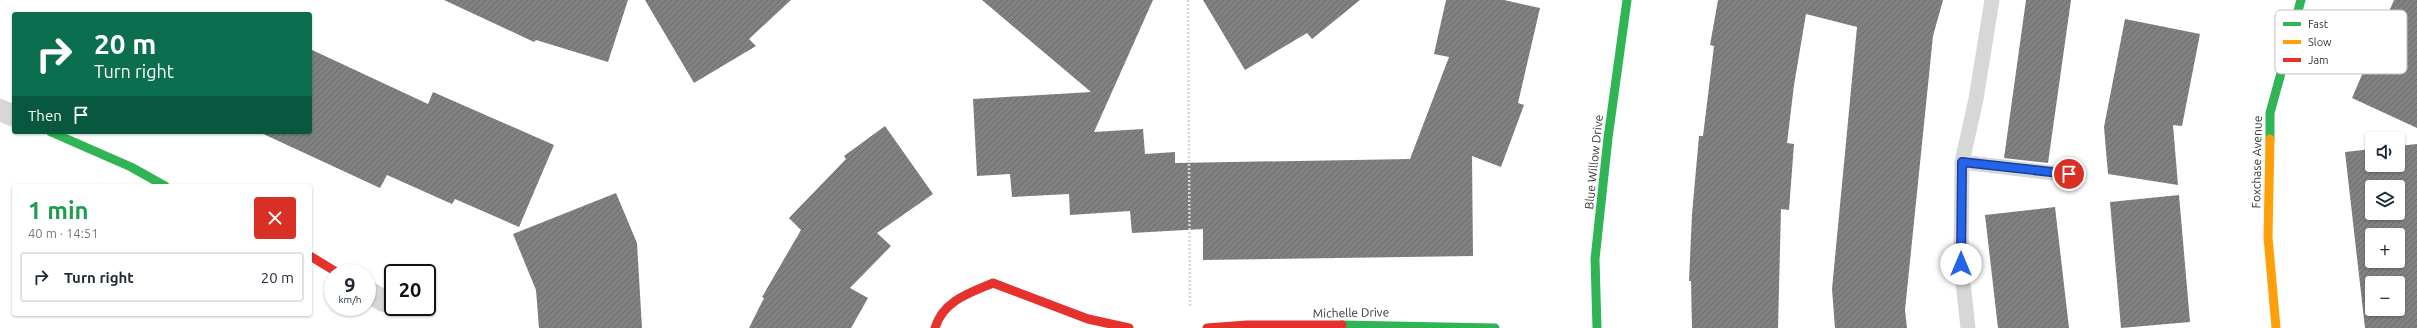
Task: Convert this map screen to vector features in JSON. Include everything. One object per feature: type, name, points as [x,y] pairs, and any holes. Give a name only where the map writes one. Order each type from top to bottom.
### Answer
[{"type":"street","name":"Blue Willow Drive","points":[[1597,328],[1595,258],[1608,138],[1627,0]]},
{"type":"street","name":"Foxchase Avenue","points":[[2298,10],[2301,0]]},
{"type":"street","name":"Foxchase Avenue","points":[[2276,328],[2268,237],[2270,113],[2281,74]]},
{"type":"street","points":[[0,110],[12,115]]},
{"type":"street","points":[[56,134],[131,167],[161,184]]},
{"type":"street","points":[[312,257],[324,264]]},
{"type":"street","points":[[935,328],[939,315],[962,296],[993,283],[1029,295],[1088,319],[1129,328]]},
{"type":"street","name":"Michelle Drive","points":[[1207,328],[1247,325],[1413,324],[1495,328]]},
{"type":"lane","points":[[1968,328],[1961,264],[1962,162],[1976,99],[1992,0]]},
{"type":"lane","points":[[1962,162],[2069,174]]},
{"type":"path","points":[[1188,0],[1190,312]]},
{"type":"building","points":[[444,0],[628,0],[608,62],[536,40],[534,42]]},
{"type":"building","points":[[645,0],[791,0],[749,39],[756,46],[694,83]]},
{"type":"building","points":[[982,0],[1153,0],[1094,132],[1143,129],[1145,154],[1175,152],[1175,163],[1410,159],[1449,57],[1434,54],[1446,0],[1504,0],[1540,8],[1518,103],[1524,105],[1501,167],[1472,156],[1473,256],[1203,260],[1203,229],[1132,233],[1130,211],[1070,215],[1069,194],[1012,197],[1010,174],[977,176],[973,99],[1091,92]]},
{"type":"building","points":[[1203,0],[1360,0],[1312,39],[1307,33],[1245,70]]},
{"type":"building","points":[[1718,0],[1943,0],[1933,36],[1905,310],[1907,328],[1835,328],[1832,289],[1857,27],[1806,14],[1794,85],[1787,143],[1794,144],[1789,210],[1781,209],[1778,328],[1692,328],[1691,281],[1689,281],[1692,214],[1699,136],[1703,136],[1714,46],[1710,45]]},
{"type":"building","points":[[2026,0],[2071,0],[2048,163],[2004,158]]},
{"type":"building","points":[[2394,0],[2417,0],[2417,128],[2352,98],[2362,74],[2407,74],[2407,10],[2390,10]]},
{"type":"building","points":[[2125,19],[2200,34],[2182,126],[2173,125],[2178,185],[2108,174],[2104,127]]},
{"type":"building","points":[[312,50],[428,104],[433,92],[554,145],[519,227],[455,199],[452,204],[387,175],[380,188],[263,134],[312,134]]},
{"type":"building","points":[[885,126],[933,194],[877,233],[891,246],[850,288],[868,298],[851,328],[749,328],[764,298],[762,297],[801,230],[789,218],[846,159],[844,156]]},
{"type":"building","points":[[2417,144],[2417,328],[2365,328],[2345,152],[2365,150],[2365,172],[2405,172],[2405,145]]},
{"type":"building","points":[[616,193],[637,243],[642,328],[539,328],[536,290],[513,234]]},
{"type":"building","points":[[2179,195],[2190,322],[2121,328],[2110,202]]},
{"type":"building","points":[[2055,207],[2069,328],[1998,328],[1985,215]]},
{"type":"traffic: fast","points":[[1597,328],[1595,259],[1608,138],[1627,0]]},
{"type":"traffic: fast","points":[[2298,10],[2301,0]]},
{"type":"traffic: fast","points":[[2270,139],[2270,113],[2281,74]]},
{"type":"traffic: fast","points":[[56,134],[131,167],[161,184]]},
{"type":"traffic: fast","points":[[1342,325],[1495,328]]},
{"type":"traffic: slow","points":[[2270,139],[2268,237],[2276,328]]},
{"type":"traffic: jam","points":[[312,257],[324,264]]},
{"type":"traffic: jam","points":[[935,328],[944,311],[958,299],[993,283],[1088,319],[1129,328]]},
{"type":"traffic: jam","points":[[1207,328],[1247,325],[1342,325]]},
{"type":"route","points":[[1961,264],[1962,162],[2069,174]]}]
